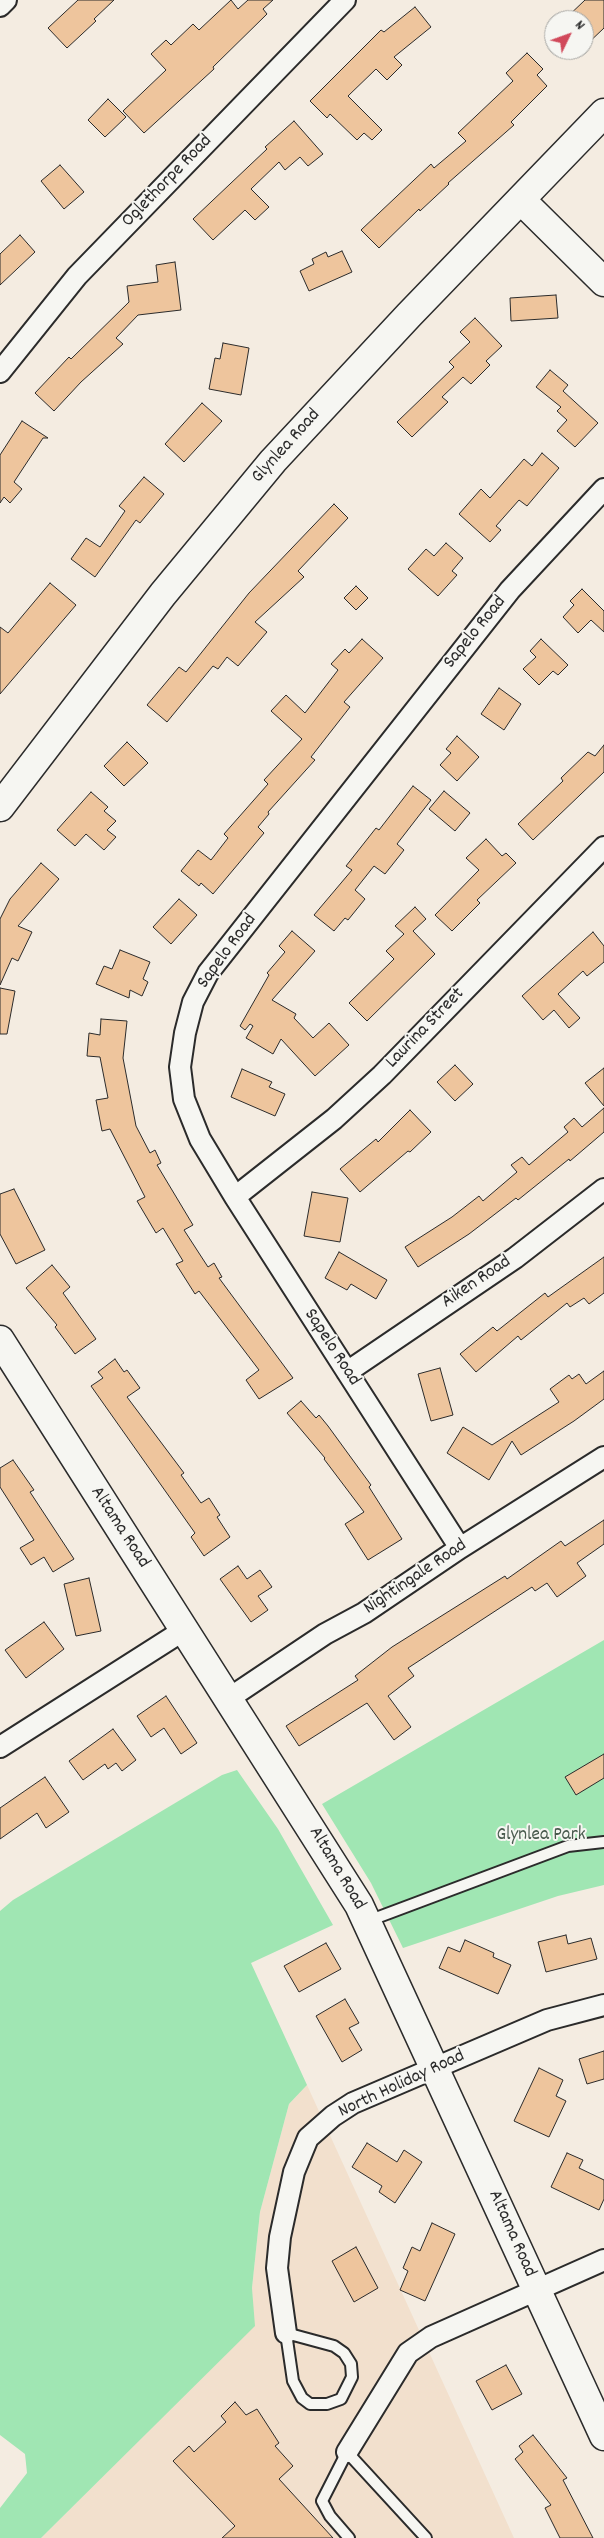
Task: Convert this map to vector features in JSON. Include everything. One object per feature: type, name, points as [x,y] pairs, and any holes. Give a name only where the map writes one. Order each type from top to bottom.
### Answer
[{"type":"street","points":[[0,6],[6,0]]},
{"type":"street","name":"Oglethorpe Road","points":[[0,372],[77,276],[345,0]]},
{"type":"street","name":"Glynlea Road","points":[[0,807],[163,594],[273,461],[409,315],[604,113]]},
{"type":"street","points":[[521,200],[604,282]]},
{"type":"street","name":"Sapelo Road","points":[[460,1548],[234,1197],[200,1139],[184,1099],[180,1067],[185,1033],[193,1002],[208,973],[510,590],[604,489]]},
{"type":"street","name":"Laurina Street","points":[[234,1197],[334,1120],[375,1081],[604,847]]},
{"type":"street","name":"Aiken Road","points":[[346,1372],[516,1258],[604,1189]]},
{"type":"street","name":"Altama Road","points":[[0,1340],[324,1847],[367,1921],[604,2436]]},
{"type":"street","name":"Nightingale Road","points":[[228,1699],[325,1634],[364,1613],[460,1548],[604,1457]]},
{"type":"street","points":[[0,1747],[184,1630]]},
{"type":"street","name":"North Holiday Road","points":[[286,2333],[277,2268],[280,2237],[294,2172],[308,2138],[333,2116],[353,2103],[547,2020],[604,2005]]},
{"type":"street","points":[[347,2452],[408,2353],[431,2337],[604,2260]]},
{"type":"lane","points":[[367,1921],[568,1846],[604,1842]]},
{"type":"lane","points":[[286,2333],[334,2346],[344,2353],[351,2364],[352,2377],[341,2399],[327,2404],[310,2404],[302,2398],[293,2380],[286,2333]]},
{"type":"lane","points":[[349,2538],[330,2516],[322,2501],[347,2452],[426,2538]]},
{"type":"shaded area","points":[[307,2085],[514,2538],[41,2538],[254,2326],[252,2288],[260,2212],[289,2104]]},
{"type":"green space","name":"Glynlea Park","points":[[604,1640],[604,1885],[558,1896],[403,1948],[371,1883],[322,1804]]},
{"type":"green space","points":[[237,1770],[278,1829],[333,1925],[251,1963],[307,2085],[289,2104],[260,2212],[252,2288],[255,2326],[41,2538],[0,2538],[0,2508],[27,2473],[25,2454],[0,2435],[0,1911],[13,1900],[222,1775]]},
{"type":"building","points":[[78,0],[114,0],[94,19],[96,21],[67,48],[48,28]]},
{"type":"building","points":[[231,0],[238,9],[248,0],[273,0],[263,9],[267,14],[213,67],[214,69],[144,133],[123,111],[166,70],[151,54],[166,40],[171,45],[193,24],[199,30]]},
{"type":"building","points":[[585,0],[604,0],[604,28],[594,38],[594,10],[574,10]]},
{"type":"building","points":[[415,7],[431,27],[394,57],[402,65],[387,80],[376,69],[348,96],[382,130],[372,140],[364,133],[357,140],[330,114],[327,118],[310,101],[381,30],[384,32]]},
{"type":"building","points":[[527,53],[543,69],[537,75],[547,86],[511,122],[514,125],[448,183],[420,211],[419,209],[379,248],[361,230],[431,164],[434,168],[466,141],[458,133],[513,81],[506,73]]},
{"type":"building","points":[[108,99],[126,117],[105,137],[88,120]]},
{"type":"building","points":[[294,121],[323,154],[308,166],[300,157],[285,170],[279,162],[251,189],[269,207],[255,220],[245,210],[213,240],[193,219],[267,149],[265,147]]},
{"type":"building","points":[[60,165],[84,192],[64,209],[41,181]]},
{"type":"building","points":[[20,235],[35,252],[0,285],[0,254]]},
{"type":"building","points":[[342,251],[352,272],[309,291],[300,271],[314,264],[312,259],[326,252],[328,257]]},
{"type":"building","points":[[175,262],[181,310],[138,315],[116,338],[123,344],[81,382],[54,411],[35,393],[69,357],[71,359],[129,302],[127,286],[158,282],[156,265]]},
{"type":"building","points":[[556,295],[558,318],[511,321],[510,298]]},
{"type":"building","points":[[475,318],[502,346],[486,361],[490,365],[471,384],[463,377],[442,397],[448,402],[412,437],[397,422],[454,367],[449,362],[470,342],[460,332]]},
{"type":"building","points":[[223,343],[249,348],[241,395],[209,389],[215,358],[220,359]]},
{"type":"building","points":[[550,370],[568,385],[563,391],[598,423],[575,447],[557,431],[567,420],[557,411],[561,407],[536,387]]},
{"type":"building","points":[[202,403],[222,421],[184,462],[165,444]]},
{"type":"building","points":[[22,421],[48,438],[43,438],[14,482],[22,489],[10,503],[4,497],[0,503],[0,455]]},
{"type":"building","points":[[542,453],[559,468],[527,506],[519,500],[496,526],[501,530],[490,542],[459,514],[481,489],[490,498],[524,459],[532,466]]},
{"type":"building","points":[[144,477],[164,494],[140,523],[136,520],[95,577],[71,559],[86,538],[100,547],[125,511],[119,506]]},
{"type":"building","points":[[334,504],[348,518],[298,571],[304,577],[255,622],[267,632],[238,666],[227,657],[218,669],[213,666],[167,722],[147,705],[179,667],[186,672],[249,593]]},
{"type":"building","points":[[446,543],[463,558],[452,571],[457,575],[438,596],[408,569],[426,549],[434,556]]},
{"type":"building","points":[[50,583],[76,605],[0,694],[0,627],[8,633]]},
{"type":"building","points":[[356,586],[368,598],[356,610],[344,598]]},
{"type":"building","points":[[582,589],[604,611],[604,632],[591,620],[578,633],[563,617],[574,605],[570,601]]},
{"type":"building","points":[[362,639],[383,658],[344,702],[350,707],[311,757],[315,760],[268,812],[269,814],[258,827],[264,833],[213,894],[201,883],[199,886],[181,871],[198,850],[211,860],[228,838],[224,834],[268,784],[264,780],[302,739],[271,711],[286,695],[305,713],[338,670],[331,664],[345,649],[349,653]]},
{"type":"building","points":[[541,639],[568,665],[558,675],[553,671],[539,685],[523,669],[536,657],[530,651]]},
{"type":"building","points":[[499,688],[521,704],[504,730],[481,714]]},
{"type":"building","points":[[457,736],[479,757],[457,781],[440,765],[451,753],[446,749]]},
{"type":"building","points":[[127,742],[148,763],[124,786],[104,766]]},
{"type":"building","points":[[604,745],[604,772],[533,840],[518,824],[563,781],[561,778],[588,752],[595,756]]},
{"type":"building","points":[[413,786],[431,800],[397,844],[404,850],[385,874],[374,866],[355,890],[365,899],[348,920],[345,918],[334,931],[314,915],[352,870],[346,866],[376,828],[379,830]]},
{"type":"building","points":[[444,791],[470,813],[455,831],[429,809]]},
{"type":"building","points":[[91,792],[108,807],[104,811],[116,821],[107,830],[116,837],[104,850],[86,834],[75,846],[57,830]]},
{"type":"building","points":[[486,839],[502,856],[506,853],[516,863],[477,900],[480,903],[452,931],[435,915],[479,870],[466,858]]},
{"type":"building","points":[[41,863],[59,879],[18,926],[32,932],[18,961],[12,958],[0,985],[0,919],[10,899]]},
{"type":"building","points":[[179,899],[197,915],[171,944],[153,927]]},
{"type":"building","points":[[415,907],[426,919],[413,931],[435,954],[367,1021],[349,1003],[394,959],[386,951],[404,934],[395,926]]},
{"type":"building","points":[[292,931],[315,951],[272,1000],[296,1014],[294,1018],[313,1038],[329,1023],[349,1045],[315,1076],[281,1039],[273,1054],[246,1038],[253,1026],[250,1024],[245,1030],[240,1026],[269,975],[267,973],[285,952],[279,946]]},
{"type":"building","points":[[593,932],[604,946],[604,962],[587,976],[583,971],[558,994],[580,1018],[569,1028],[554,1010],[543,1020],[522,996]]},
{"type":"building","points":[[120,950],[150,962],[143,979],[148,982],[142,996],[130,990],[129,998],[96,984],[104,966],[112,969]]},
{"type":"building","points":[[0,988],[15,991],[7,1034],[0,1034]]},
{"type":"building","points":[[101,1019],[127,1021],[123,1058],[136,1126],[150,1153],[155,1150],[161,1163],[157,1165],[193,1225],[184,1230],[208,1267],[214,1263],[222,1277],[219,1278],[293,1378],[259,1399],[246,1380],[259,1370],[199,1291],[195,1294],[176,1264],[183,1261],[163,1228],[156,1233],[137,1201],[145,1197],[110,1129],[102,1131],[96,1100],[108,1098],[100,1057],[87,1056],[89,1033],[100,1035]]},
{"type":"building","points":[[455,1065],[473,1084],[455,1101],[437,1082]]},
{"type":"building","points":[[604,1068],[604,1106],[585,1083]]},
{"type":"building","points":[[242,1069],[272,1082],[269,1087],[285,1094],[275,1116],[231,1097]]},
{"type":"building","points":[[604,1108],[604,1132],[570,1161],[569,1159],[518,1200],[516,1198],[469,1234],[418,1267],[405,1247],[452,1217],[479,1196],[483,1201],[517,1172],[511,1165],[522,1157],[529,1165],[568,1132],[564,1127],[574,1118],[582,1127]]},
{"type":"building","points":[[410,1110],[431,1132],[410,1152],[408,1151],[360,1192],[340,1169],[376,1139],[378,1142]]},
{"type":"building","points":[[14,1189],[45,1250],[16,1264],[0,1234],[0,1194]]},
{"type":"building","points":[[312,1192],[348,1198],[340,1242],[304,1236]]},
{"type":"building","points":[[339,1252],[387,1280],[376,1299],[351,1284],[347,1290],[325,1278]]},
{"type":"building","points":[[604,1257],[604,1293],[589,1304],[584,1298],[570,1307],[567,1303],[521,1340],[518,1336],[476,1372],[460,1354],[493,1327],[497,1331],[545,1293],[548,1297]]},
{"type":"building","points":[[52,1265],[70,1287],[63,1293],[96,1339],[75,1354],[55,1327],[57,1325],[26,1288]]},
{"type":"building","points":[[115,1359],[124,1372],[127,1370],[140,1388],[127,1397],[184,1473],[181,1475],[201,1503],[209,1498],[220,1515],[217,1517],[230,1537],[204,1556],[191,1537],[195,1533],[91,1386],[103,1378],[98,1372]]},
{"type":"building","points":[[440,1368],[453,1415],[431,1421],[418,1374]]},
{"type":"building","points":[[604,1371],[604,1399],[521,1455],[512,1441],[489,1480],[447,1453],[463,1427],[492,1445],[559,1402],[550,1389],[569,1375],[572,1379],[579,1374],[586,1384]]},
{"type":"building","points":[[301,1401],[316,1418],[319,1415],[328,1426],[371,1485],[369,1487],[402,1539],[368,1560],[345,1524],[364,1512],[325,1458],[287,1413]]},
{"type":"building","points":[[13,1460],[34,1490],[30,1492],[74,1559],[53,1572],[44,1557],[31,1565],[20,1548],[34,1540],[0,1487],[0,1468]]},
{"type":"building","points":[[604,1520],[604,1544],[577,1563],[586,1576],[557,1597],[547,1583],[535,1591],[532,1587],[408,1668],[414,1676],[388,1696],[411,1727],[394,1740],[367,1703],[299,1746],[286,1726],[358,1680],[355,1676],[392,1647],[505,1576],[507,1579],[561,1541],[565,1546]]},
{"type":"building","points":[[238,1566],[247,1579],[260,1570],[272,1587],[258,1596],[268,1610],[251,1622],[220,1579]]},
{"type":"building","points":[[89,1578],[101,1631],[76,1636],[64,1584]]},
{"type":"building","points":[[44,1622],[64,1649],[26,1678],[5,1650]]},
{"type":"building","points":[[166,1696],[197,1743],[181,1754],[164,1728],[151,1737],[137,1716]]},
{"type":"building","points":[[113,1729],[136,1760],[122,1771],[116,1763],[108,1769],[105,1764],[83,1780],[69,1761]]},
{"type":"building","points":[[604,1754],[604,1778],[576,1795],[565,1777]]},
{"type":"building","points":[[45,1777],[69,1812],[46,1828],[37,1813],[0,1839],[0,1808]]},
{"type":"building","points":[[566,1935],[568,1944],[591,1938],[597,1959],[546,1972],[538,1942]]},
{"type":"building","points":[[465,1940],[494,1953],[493,1957],[511,1965],[498,1994],[439,1968],[448,1947],[460,1952]]},
{"type":"building","points":[[326,1943],[341,1969],[299,1992],[284,1966]]},
{"type":"building","points":[[345,1999],[359,2023],[349,2028],[362,2050],[342,2062],[316,2016]]},
{"type":"building","points":[[604,2051],[604,2079],[587,2084],[579,2059]]},
{"type":"building","points":[[539,2068],[563,2080],[556,2096],[566,2101],[549,2137],[514,2121]]},
{"type":"building","points":[[367,2143],[397,2162],[404,2150],[422,2162],[395,2203],[379,2192],[382,2186],[352,2167]]},
{"type":"building","points":[[567,2153],[583,2160],[579,2168],[604,2180],[604,2199],[599,2210],[551,2187]]},
{"type":"building","points":[[432,2223],[455,2234],[425,2301],[400,2290],[408,2271],[403,2268],[412,2247],[420,2251]]},
{"type":"building","points":[[356,2247],[378,2288],[354,2302],[332,2261]]},
{"type":"building","points":[[506,2365],[522,2394],[492,2410],[476,2381]]},
{"type":"building","points":[[235,2402],[246,2415],[257,2409],[279,2443],[275,2446],[293,2466],[279,2479],[333,2538],[222,2538],[235,2526],[173,2461],[189,2446],[194,2452],[226,2422],[221,2416]]},
{"type":"building","points":[[533,2435],[567,2478],[563,2480],[593,2538],[560,2538],[545,2508],[551,2505],[515,2459],[523,2452],[519,2446]]}]
